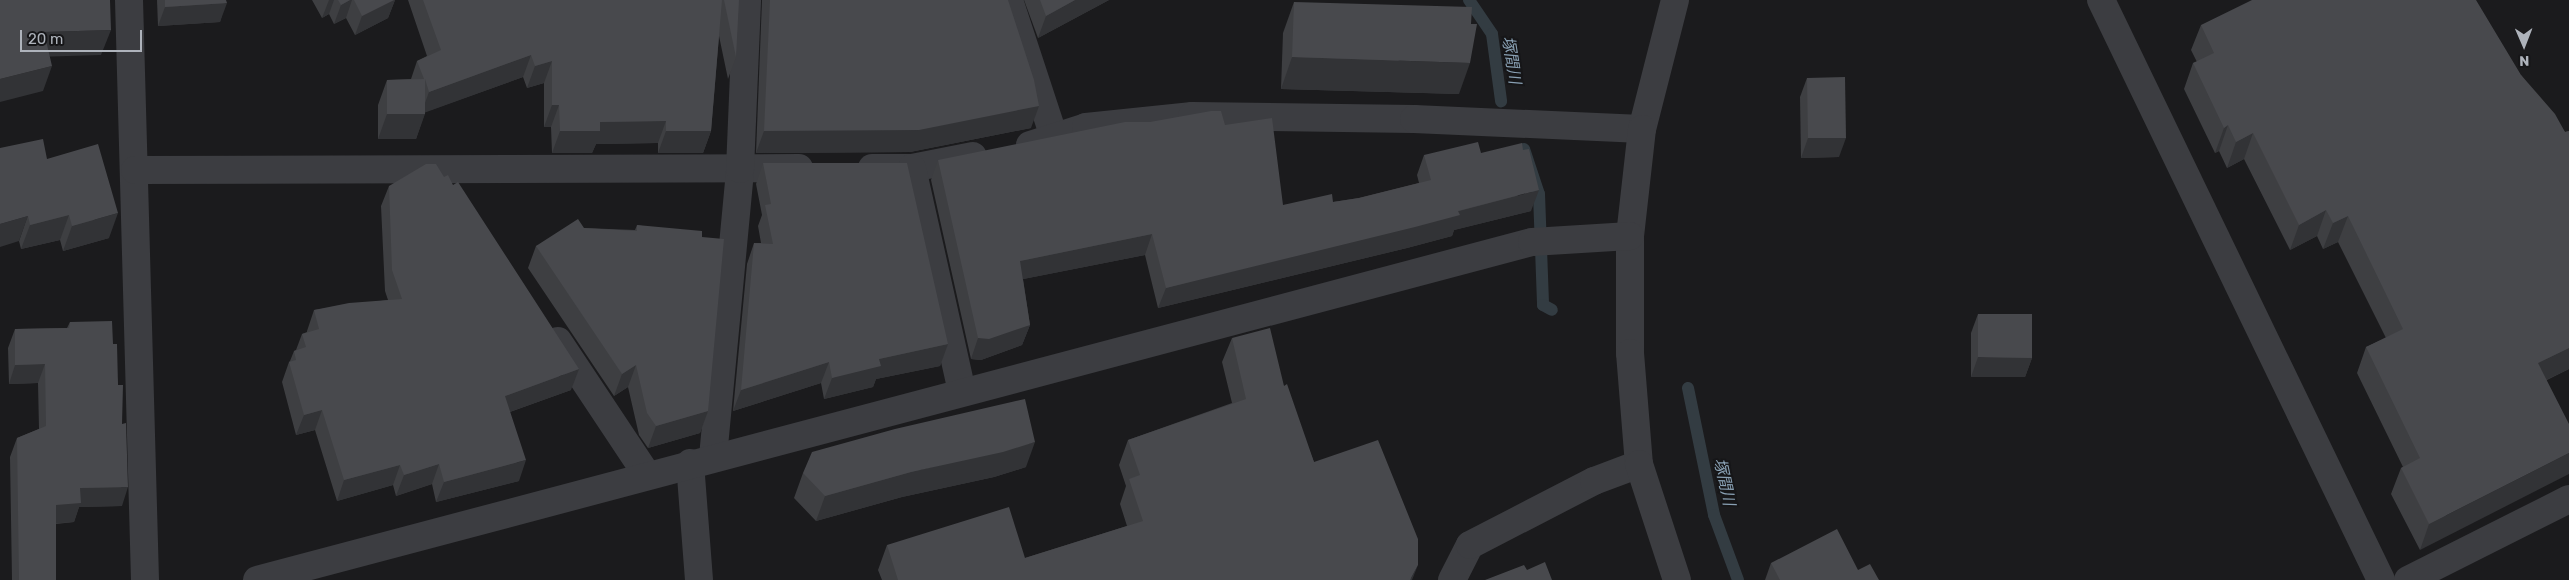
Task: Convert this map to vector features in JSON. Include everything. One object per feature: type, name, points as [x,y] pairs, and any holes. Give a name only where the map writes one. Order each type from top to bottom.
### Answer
[{"type":"street","points":[[129,0],[145,580]]},
{"type":"street","points":[[699,580],[702,460],[740,169],[747,0]]},
{"type":"street","points":[[1009,0],[1054,137]]},
{"type":"street","points":[[1675,0],[1642,129],[1630,236],[1630,353],[1639,464],[1677,580]]},
{"type":"street","points":[[2101,0],[2381,580]]},
{"type":"street","points":[[134,170],[912,168],[1003,150],[1086,127],[1192,116],[1414,119],[1642,129]]},
{"type":"street","points":[[912,168],[962,392]]},
{"type":"street","points":[[451,170],[465,196]]},
{"type":"street","points":[[257,580],[702,460],[1542,241],[1630,236]]},
{"type":"street","points":[[544,320],[647,475]]},
{"type":"street","points":[[1452,580],[1470,544],[1594,481],[1639,464]]},
{"type":"street","points":[[2408,580],[2569,500]]},
{"type":"building","points":[[0,0],[110,0],[111,30],[44,32],[52,66],[0,79]]},
{"type":"building","points":[[165,0],[226,0],[227,3],[165,7]]},
{"type":"building","points":[[338,0],[350,0],[341,5]]},
{"type":"building","points":[[354,0],[394,0],[362,16]]},
{"type":"building","points":[[423,0],[722,0],[711,131],[666,131],[666,121],[600,122],[600,131],[560,131],[559,105],[552,105],[552,61],[535,66],[531,55],[429,92],[417,61],[441,50]]},
{"type":"building","points":[[724,0],[739,0],[736,57]]},
{"type":"building","points":[[770,0],[1008,0],[1034,80],[1039,106],[919,130],[764,131]]},
{"type":"building","points":[[1040,0],[1075,0],[1046,16]]},
{"type":"building","points":[[2252,0],[2476,0],[2521,75],[2555,114],[2565,132],[2569,131],[2569,348],[2538,363],[2569,424],[2569,453],[2429,524],[2401,468],[2420,458],[2366,347],[2403,329],[2348,216],[2333,223],[2326,210],[2299,225],[2253,133],[2236,142],[2228,125],[2224,128],[2193,63],[2214,53],[2201,25]]},
{"type":"building","points":[[1294,2],[1472,7],[1471,24],[1477,24],[1470,63],[1292,57]]},
{"type":"building","points":[[1845,77],[1846,138],[1808,138],[1807,78]]},
{"type":"building","points":[[425,79],[425,114],[387,114],[387,80]]},
{"type":"building","points":[[1211,111],[1221,111],[1225,125],[1272,118],[1283,205],[1332,194],[1333,202],[1359,198],[1431,180],[1424,155],[1478,142],[1481,153],[1522,143],[1523,150],[1529,149],[1539,190],[1458,211],[1460,215],[1415,227],[1166,288],[1152,234],[1020,261],[1030,325],[989,339],[978,338],[938,160],[1125,122],[1150,122]]},
{"type":"building","points":[[43,139],[47,159],[98,144],[118,213],[72,226],[69,215],[30,225],[28,216],[0,224],[0,148]]},
{"type":"building","points":[[763,163],[907,163],[948,344],[879,359],[881,366],[832,378],[829,362],[741,390],[754,243],[773,244],[765,205],[771,204]]},
{"type":"building","points":[[426,164],[436,164],[444,177],[448,175],[453,185],[458,182],[579,369],[505,396],[526,460],[444,482],[439,464],[404,475],[400,465],[344,480],[322,410],[304,415],[289,362],[296,360],[294,351],[306,347],[302,334],[319,329],[314,310],[349,303],[402,299],[392,270],[389,186]]},
{"type":"building","points":[[578,219],[584,228],[637,231],[637,225],[702,231],[702,237],[724,239],[708,411],[656,426],[647,413],[636,365],[622,374],[536,246]]},
{"type":"building","points":[[1978,314],[2032,314],[2032,358],[1978,357]]},
{"type":"building","points":[[112,321],[113,344],[117,344],[118,385],[123,385],[122,424],[126,423],[128,487],[80,488],[81,503],[56,505],[56,580],[19,580],[17,438],[46,426],[45,364],[15,365],[15,329],[69,328],[70,322]]},
{"type":"building","points":[[1270,328],[1284,386],[1287,384],[1314,462],[1378,440],[1418,539],[1418,565],[1410,580],[898,580],[887,545],[1009,507],[1025,558],[1143,521],[1129,479],[1140,475],[1128,440],[1246,399],[1232,338]]},
{"type":"building","points":[[1025,399],[1035,442],[1003,452],[911,472],[825,496],[803,473],[812,452],[895,429]]},
{"type":"building","points":[[1837,529],[1858,570],[1870,564],[1879,580],[1780,580],[1771,563]]},
{"type":"building","points":[[1545,562],[1552,580],[1485,580],[1524,565],[1527,570]]},
{"type":"waterway","name":"塚間川","points":[[1469,0],[1492,34],[1501,101]]},
{"type":"waterway","name":"塚間川","points":[[1524,149],[1539,194],[1543,305],[1552,310]]},
{"type":"waterway","name":"塚間川","points":[[1688,388],[1714,515],[1738,580]]}]
